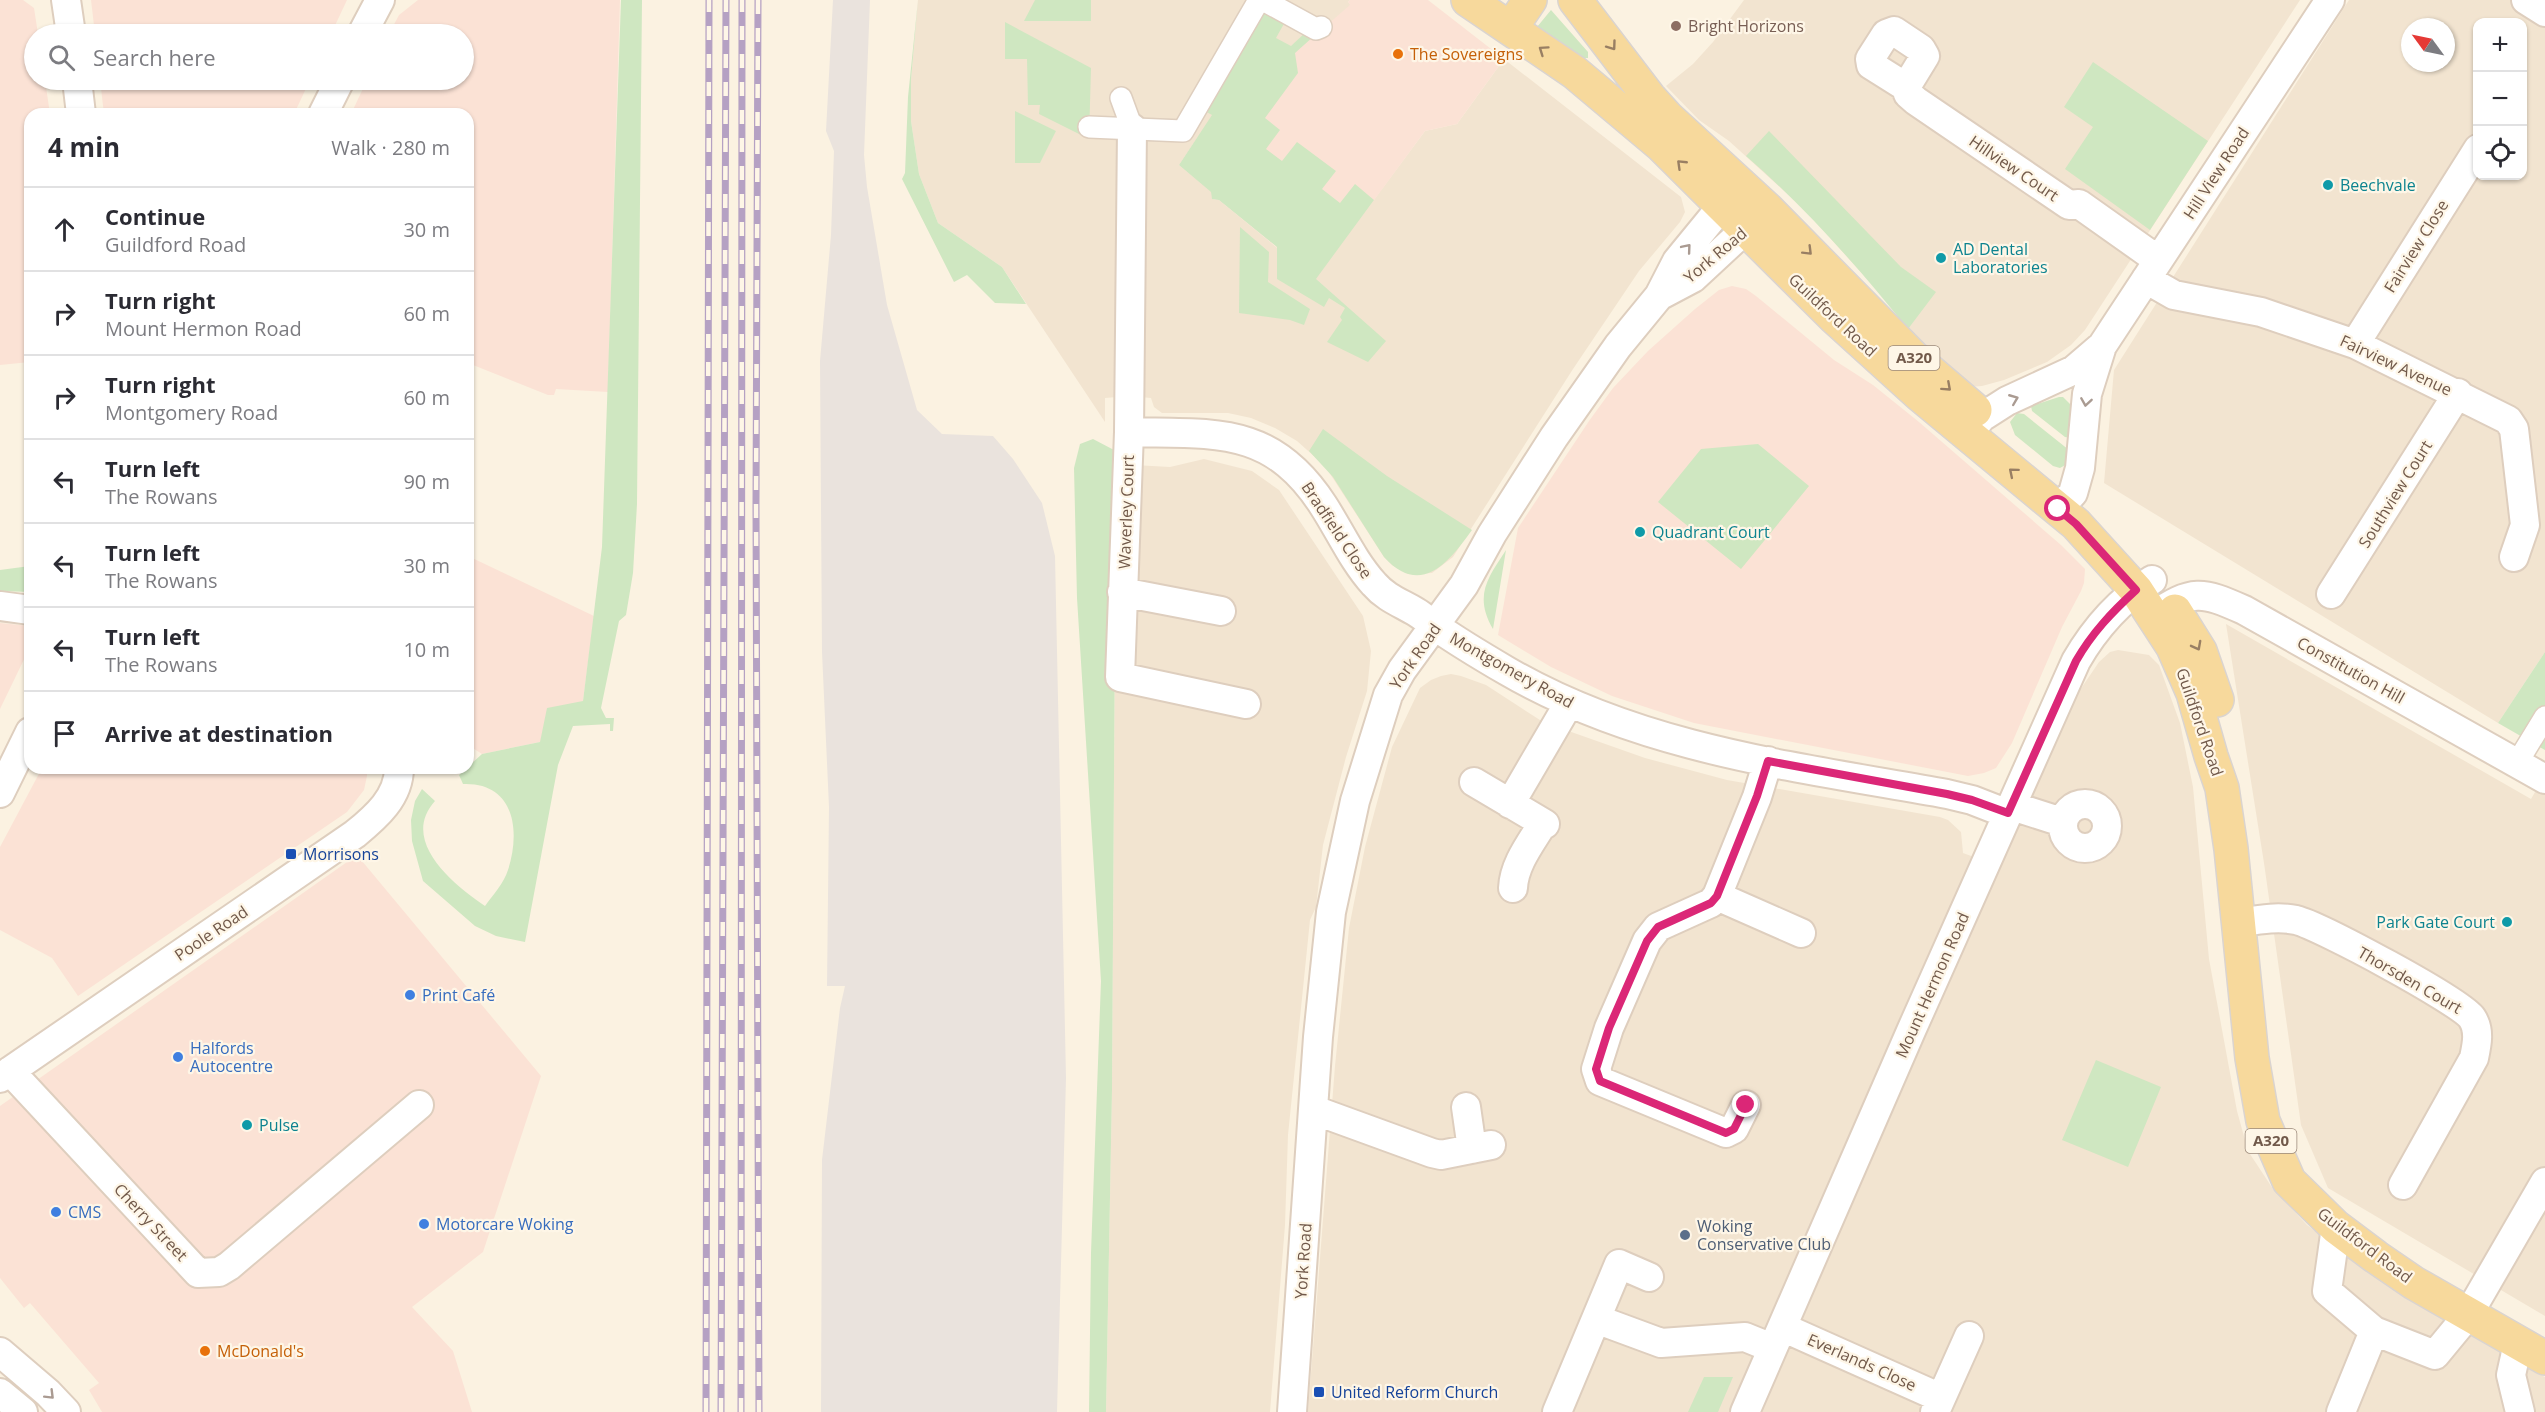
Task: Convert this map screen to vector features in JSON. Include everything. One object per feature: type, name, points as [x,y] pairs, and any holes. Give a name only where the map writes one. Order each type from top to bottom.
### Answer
[{"type":"main road","name":"Guildford Road","points":[[1468,0],[1574,72],[1661,145],[1731,195]]},
{"type":"main road","points":[[1511,28],[1530,0]]},
{"type":"main road","name":"Guildford Road","points":[[1575,0],[1599,28],[1648,97],[1731,195],[1757,220],[1835,318],[1920,395],[1975,425],[2066,501],[2076,524],[2153,598],[2193,693],[2222,788],[2231,849],[2252,1058],[2263,1121],[2289,1181],[2336,1227],[2414,1283],[2531,1350]]},
{"type":"street","points":[[66,0],[69,24]]},
{"type":"street","points":[[367,24],[380,0]]},
{"type":"street","points":[[1089,127],[1183,131],[1261,0],[1316,29],[1321,27]]},
{"type":"street","name":"Hill View Road","points":[[2066,501],[2080,468],[2087,394],[2102,346],[2330,0]]},
{"type":"street","points":[[2526,0],[2545,12]]},
{"type":"street","name":"Hillview Court","points":[[1906,87],[1908,94],[1916,101],[2010,166],[2069,205],[2079,204],[2152,269]]},
{"type":"street","points":[[78,90],[80,108]]},
{"type":"street","points":[[326,108],[335,90]]},
{"type":"street","points":[[1121,98],[1132,128]]},
{"type":"street","name":"Waverley Court","points":[[1132,128],[1129,432],[1120,677],[1246,704]]},
{"type":"street","name":"Fairview Close","points":[[2355,344],[2473,157]]},
{"type":"street","name":"York Road","points":[[1292,1412],[1331,912],[1355,801],[1388,695],[1402,670],[1435,627],[1554,436],[1618,346],[1659,296],[1677,261],[1731,195]]},
{"type":"street","name":"York Road","points":[[1659,296],[1693,278],[1757,220]]},
{"type":"street","name":"Fairview Avenue","points":[[2152,269],[2174,295],[2261,312],[2355,344],[2458,393],[2508,420],[2514,429],[2525,525],[2514,557]]},
{"type":"street","name":"Hill View Road","points":[[1975,425],[2007,401],[2074,370],[2102,346]]},
{"type":"street","name":"Southview Court","points":[[2331,594],[2458,393]]},
{"type":"street","name":"Bradfield Close","points":[[1129,432],[1216,434],[1245,439],[1269,451],[1294,468],[1314,491],[1372,583],[1385,596],[1418,613],[1435,627]]},
{"type":"street","name":"Waverley Court","points":[[1122,592],[1221,611]]},
{"type":"street","name":"Constitution Hill","points":[[2153,598],[2212,595],[2244,610],[2545,779]]},
{"type":"street","name":"Mount Hermon Road","points":[[1745,1412],[2076,661],[2102,623],[2153,598]]},
{"type":"street","points":[[0,606],[24,609]]},
{"type":"street","name":"Montgomery Road","points":[[1435,627],[1507,671],[1569,703],[1662,738],[1716,752],[1947,794],[2062,822]]},
{"type":"street","points":[[1510,804],[1569,703]]},
{"type":"street","points":[[2517,763],[2545,717]]},
{"type":"street","points":[[0,794],[24,744]]},
{"type":"street","points":[[1746,1105],[1734,1129],[1726,1133],[1600,1081],[1596,1069],[1609,1028],[1647,941],[1658,927],[1711,903],[1717,896],[1757,796],[1768,761]]},
{"type":"street","name":"Poole Road","points":[[5,1075],[354,834],[374,818],[390,799],[399,774]]},
{"type":"street","points":[[1474,782],[1544,824],[1518,865],[1513,888]]},
{"type":"street","points":[[1717,896],[1801,933]]},
{"type":"street","name":"Thorsden Court","points":[[2238,923],[2280,917],[2313,926],[2447,999],[2470,1016],[2475,1025],[2478,1041],[2474,1058],[2403,1185]]},
{"type":"street","name":"Cherry Street","points":[[5,1075],[198,1273],[219,1272],[229,1266],[419,1106]]},
{"type":"street","points":[[1314,1110],[1441,1155],[1482,1147],[1466,1107]]},
{"type":"street","points":[[2336,1227],[2327,1291],[2374,1331],[2435,1355],[2468,1315],[2545,1182]]},
{"type":"street","points":[[1557,1412],[1619,1264],[1649,1277]]},
{"type":"street","name":"Everlands Close","points":[[1596,1319],[1661,1343],[1745,1337],[1777,1338],[1938,1405],[1969,1336]]},
{"type":"street","points":[[2341,1412],[2374,1331]]},
{"type":"street","points":[[0,1333],[7,1358],[48,1393],[66,1412]]},
{"type":"street","points":[[2520,1412],[2511,1375],[2531,1350]]},
{"type":"street","points":[[0,1393],[23,1412]]},
{"type":"shaded area","points":[[0,0],[23,0],[34,8],[36,24],[24,24],[24,90],[46,90],[49,108],[24,108],[24,363],[0,365]]},
{"type":"shaded area","points":[[91,0],[347,0],[336,24],[94,24]]},
{"type":"shaded area","points":[[418,0],[620,0],[608,392],[556,389],[554,395],[548,395],[474,365],[474,108],[354,108],[362,90],[474,90],[474,24],[394,24],[399,15]]},
{"type":"shaded area","points":[[833,0],[870,0],[864,155],[867,187],[887,305],[917,410],[942,434],[993,436],[1013,459],[1042,503],[1055,556],[1066,1078],[1057,1412],[821,1412],[822,1160],[840,1008],[845,986],[827,986],[829,807],[822,652],[820,361],[831,235],[834,151],[826,131]]},
{"type":"shaded area","points":[[918,0],[1350,0],[1348,2],[1351,5],[1197,138],[1179,165],[1212,192],[1212,199],[1219,200],[1315,279],[1425,131],[1457,124],[1504,59],[1681,197],[1685,212],[1680,222],[1639,271],[1573,369],[1453,557],[1432,573],[1408,574],[1392,565],[1384,557],[1325,466],[1297,441],[1275,428],[1251,418],[1228,413],[1162,413],[1154,407],[1151,398],[1129,396],[1105,398],[1105,422],[1002,267],[938,223],[919,174],[911,121],[911,80]]},
{"type":"shaded area","points":[[1350,0],[1428,0],[1504,59],[1457,124],[1425,131],[1316,279],[1219,200],[1212,199],[1211,192],[1179,165],[1197,138],[1350,5],[1348,2]]},
{"type":"shaded area","points":[[1744,0],[2300,0],[2085,330],[2071,345],[2047,362],[2004,380],[1968,387],[1940,365],[1877,290],[1803,208],[1729,141],[1699,120],[1666,86],[1693,64],[1713,42]]},
{"type":"shaded area","points":[[2349,0],[2545,0],[2545,652],[2498,723],[2104,483],[2114,370]]},
{"type":"shaded area","points":[[101,90],[305,90],[297,108],[103,108]]},
{"type":"shaded area","points":[[1732,286],[1746,289],[1756,296],[1834,360],[1873,385],[2061,545],[2085,569],[2081,591],[2062,627],[2012,743],[1996,768],[1968,776],[1694,723],[1612,696],[1551,667],[1498,635],[1518,528],[1589,421],[1613,388],[1648,351],[1719,290]]},
{"type":"shaded area","points":[[1204,459],[1252,471],[1279,490],[1363,616],[1371,651],[1367,691],[1346,757],[1323,845],[1316,907],[1310,920],[1288,1135],[1285,1225],[1270,1412],[1106,1412],[1112,1090],[1116,464],[1170,467]]},
{"type":"shaded area","points":[[474,559],[594,616],[583,701],[540,742],[482,754],[474,749]]},
{"type":"shaded area","points":[[0,623],[24,625],[24,659],[0,709]]},
{"type":"shaded area","points":[[2226,624],[2531,799],[2545,775],[2545,1316],[2328,1188],[2301,1125],[2264,863]]},
{"type":"shaded area","points":[[2118,650],[2149,655],[2159,665],[2180,723],[2193,787],[2209,959],[2237,1111],[2248,1151],[2273,1189],[2307,1225],[2364,1268],[2432,1313],[2545,1377],[2545,1412],[1308,1412],[1335,1066],[1349,928],[1365,847],[1392,747],[1420,688],[1441,676],[1451,674],[1461,676],[1486,685],[1543,722],[1645,758],[1727,780],[1940,817],[1948,820],[1961,832],[1963,853],[1998,866],[2080,690],[2099,662],[2110,652]]},
{"type":"shaded area","points":[[39,774],[367,774],[364,790],[347,812],[78,996],[52,958],[0,930],[0,847]]},
{"type":"shaded area","points":[[357,855],[541,1076],[483,1252],[412,1307],[453,1351],[472,1412],[102,1412],[89,1390],[99,1383],[30,1303],[24,1308],[0,1278],[0,1106]]},
{"type":"green space","points":[[621,0],[642,0],[637,504],[633,573],[626,615],[619,621],[601,708],[606,718],[614,718],[613,731],[610,731],[610,724],[573,726],[558,765],[525,942],[496,936],[475,926],[423,881],[412,841],[411,820],[415,801],[422,789],[435,801],[426,816],[423,831],[427,846],[435,861],[459,886],[485,906],[508,870],[514,839],[513,825],[510,811],[503,800],[493,791],[480,785],[463,784],[459,775],[474,774],[474,761],[482,754],[540,742],[547,708],[583,701],[602,547]]},
{"type":"green space","points":[[918,0],[911,80],[911,121],[919,174],[938,223],[1002,267],[1026,304],[995,303],[967,275],[954,282],[902,179],[905,173],[908,97]]},
{"type":"green space","points":[[1035,0],[1091,0],[1091,21],[1024,21]]},
{"type":"green space","points":[[1264,8],[1286,20],[1276,38],[1291,46],[1307,31],[1315,35],[1295,53],[1298,73],[1265,118],[1280,130],[1266,149],[1282,161],[1297,142],[1336,171],[1322,189],[1340,203],[1355,184],[1374,200],[1316,279],[1386,341],[1368,362],[1327,342],[1342,320],[1340,317],[1345,308],[1329,298],[1324,307],[1277,279],[1277,247],[1219,200],[1212,199],[1211,192],[1179,165],[1212,115],[1205,111]]},
{"type":"green space","points":[[1551,10],[1588,52],[1588,58],[1583,58],[1537,27]]},
{"type":"green space","points":[[1005,22],[1091,68],[1089,139],[1039,114],[1040,105],[1028,105],[1027,59],[1005,59]]},
{"type":"green space","points":[[2093,62],[2208,141],[2150,230],[2065,169],[2093,127],[2064,107]]},
{"type":"green space","points":[[1015,111],[1056,131],[1040,163],[1015,163]]},
{"type":"green space","points":[[1769,131],[1901,267],[1936,292],[1908,329],[1831,239],[1790,196],[1746,156]]},
{"type":"green space","points":[[1240,227],[1269,252],[1268,282],[1310,309],[1304,325],[1290,320],[1239,313]]},
{"type":"green space","points":[[2063,397],[2071,405],[2071,438],[2065,437],[2032,411],[2031,406]]},
{"type":"green space","points":[[2017,413],[2024,414],[2069,450],[2067,464],[2060,468],[2053,466],[2015,435],[2010,422]]},
{"type":"green space","points":[[1323,429],[1387,476],[1472,530],[1444,563],[1422,575],[1410,575],[1397,569],[1384,557],[1333,477],[1309,451]]},
{"type":"green space","points":[[1093,439],[1114,450],[1116,464],[1112,1090],[1106,1412],[1089,1412],[1091,1253],[1101,981],[1077,598],[1074,468],[1080,444]]},
{"type":"green space","points":[[1758,444],[1809,486],[1741,569],[1658,502],[1701,449]]},
{"type":"green space","points":[[1506,550],[1493,629],[1484,607],[1485,588]]},
{"type":"green space","points":[[24,567],[24,592],[0,591],[0,570]]},
{"type":"green space","points":[[2545,652],[2545,750],[2498,723]]},
{"type":"green space","points":[[2096,1060],[2161,1087],[2128,1167],[2062,1140]]},
{"type":"green space","points":[[1704,1377],[1733,1377],[1718,1412],[1688,1412]]},
{"type":"railway","points":[[706,1412],[709,0]]},
{"type":"railway","points":[[721,1412],[726,0]]},
{"type":"railway","points":[[741,1412],[742,0]]},
{"type":"railway","points":[[758,0],[756,505],[759,1412]]},
{"type":"place","name":"Bright Horizons","points":[[1676,26]]},
{"type":"place","name":"The Sovereigns","points":[[1398,54]]},
{"type":"place","name":"Beechvale","points":[[2328,185]]},
{"type":"place","name":"AD Dental Laboratories","points":[[1941,258]]},
{"type":"place","name":"Quadrant Court","points":[[1640,532]]},
{"type":"place","name":"Morrisons","points":[[291,854]]},
{"type":"place","name":"Park Gate Court","points":[[2507,922]]},
{"type":"place","name":"Print Café","points":[[410,995]]},
{"type":"place","name":"Halfords Autocentre","points":[[178,1057]]},
{"type":"place","name":"Pulse","points":[[247,1125]]},
{"type":"place","name":"CMS","points":[[56,1212]]},
{"type":"place","name":"Motorcare Woking","points":[[424,1224]]},
{"type":"place","name":"Woking Conservative Club","points":[[1685,1235]]},
{"type":"place","name":"McDonald's","points":[[205,1351]]},
{"type":"place","name":"United Reform Church","points":[[1319,1392]]},
{"type":"route","points":[[1746,1105],[1734,1129],[1726,1133],[1600,1081],[1596,1069],[1609,1028],[1647,941],[1658,927],[1711,903],[1717,896],[1757,796],[1768,761],[1947,794],[2008,813],[2076,661],[2102,623],[2136,590],[2076,524],[2058,509]]}]
